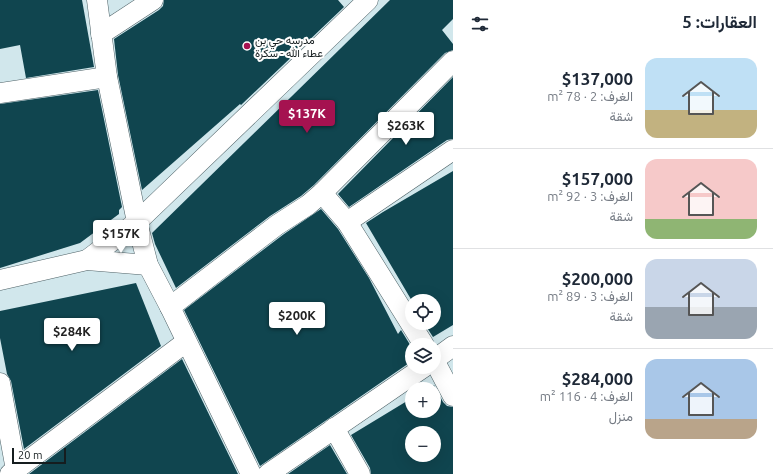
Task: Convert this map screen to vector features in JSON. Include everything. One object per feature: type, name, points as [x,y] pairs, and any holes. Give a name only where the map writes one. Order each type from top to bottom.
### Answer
[{"type":"street","points":[[96,0],[107,77],[137,222],[148,265],[251,474]]},
{"type":"street","points":[[102,34],[153,0]]},
{"type":"street","points":[[87,260],[137,222],[368,0]]},
{"type":"street","points":[[170,307],[277,225],[303,208],[322,193],[453,61]]},
{"type":"street","points":[[0,93],[107,77]]},
{"type":"street","points":[[347,222],[453,150]]},
{"type":"street","points":[[322,193],[347,222],[420,338]]},
{"type":"street","points":[[0,280],[87,260],[148,265]]},
{"type":"street","points":[[0,383],[13,472],[186,342]]},
{"type":"street","points":[[441,355],[453,346]]},
{"type":"street","points":[[441,373],[453,396]]},
{"type":"street","points":[[268,474],[414,374]]},
{"type":"street","points":[[334,428],[360,474]]},
{"type":"building","points":[[0,0],[82,0],[94,67],[26,78],[20,45],[0,49]]},
{"type":"building","points":[[164,0],[338,0],[344,7],[241,105],[240,104],[142,190],[118,75],[114,39],[159,10],[163,6]]},
{"type":"building","points":[[390,0],[453,0],[453,19],[442,30],[453,44],[453,50],[445,53],[314,185],[301,196],[270,216],[176,288],[155,244],[152,233]]},
{"type":"building","points":[[453,77],[453,139],[447,140],[349,207],[338,194]]},
{"type":"building","points":[[98,90],[122,207],[119,210],[119,214],[80,243],[0,268],[0,104]]},
{"type":"building","points":[[453,171],[453,325],[433,337],[428,330],[441,330],[441,294],[408,294],[366,223]]},
{"type":"building","points":[[321,209],[338,229],[369,278],[398,334],[401,330],[406,338],[405,366],[260,466],[184,310],[284,234]]},
{"type":"building","points":[[136,283],[161,346],[24,449],[11,381],[7,374],[0,338],[0,311]]},
{"type":"building","points":[[182,359],[238,474],[29,474]]},
{"type":"building","points":[[441,398],[447,406],[453,407],[453,474],[371,474],[370,468],[351,435],[405,402],[405,418],[441,418]]},
{"type":"building","points":[[330,445],[347,474],[288,474]]},
{"type":"place","name":"مدرسه حي بن عطاء الله - سكرة","points":[[247,46]]}]
